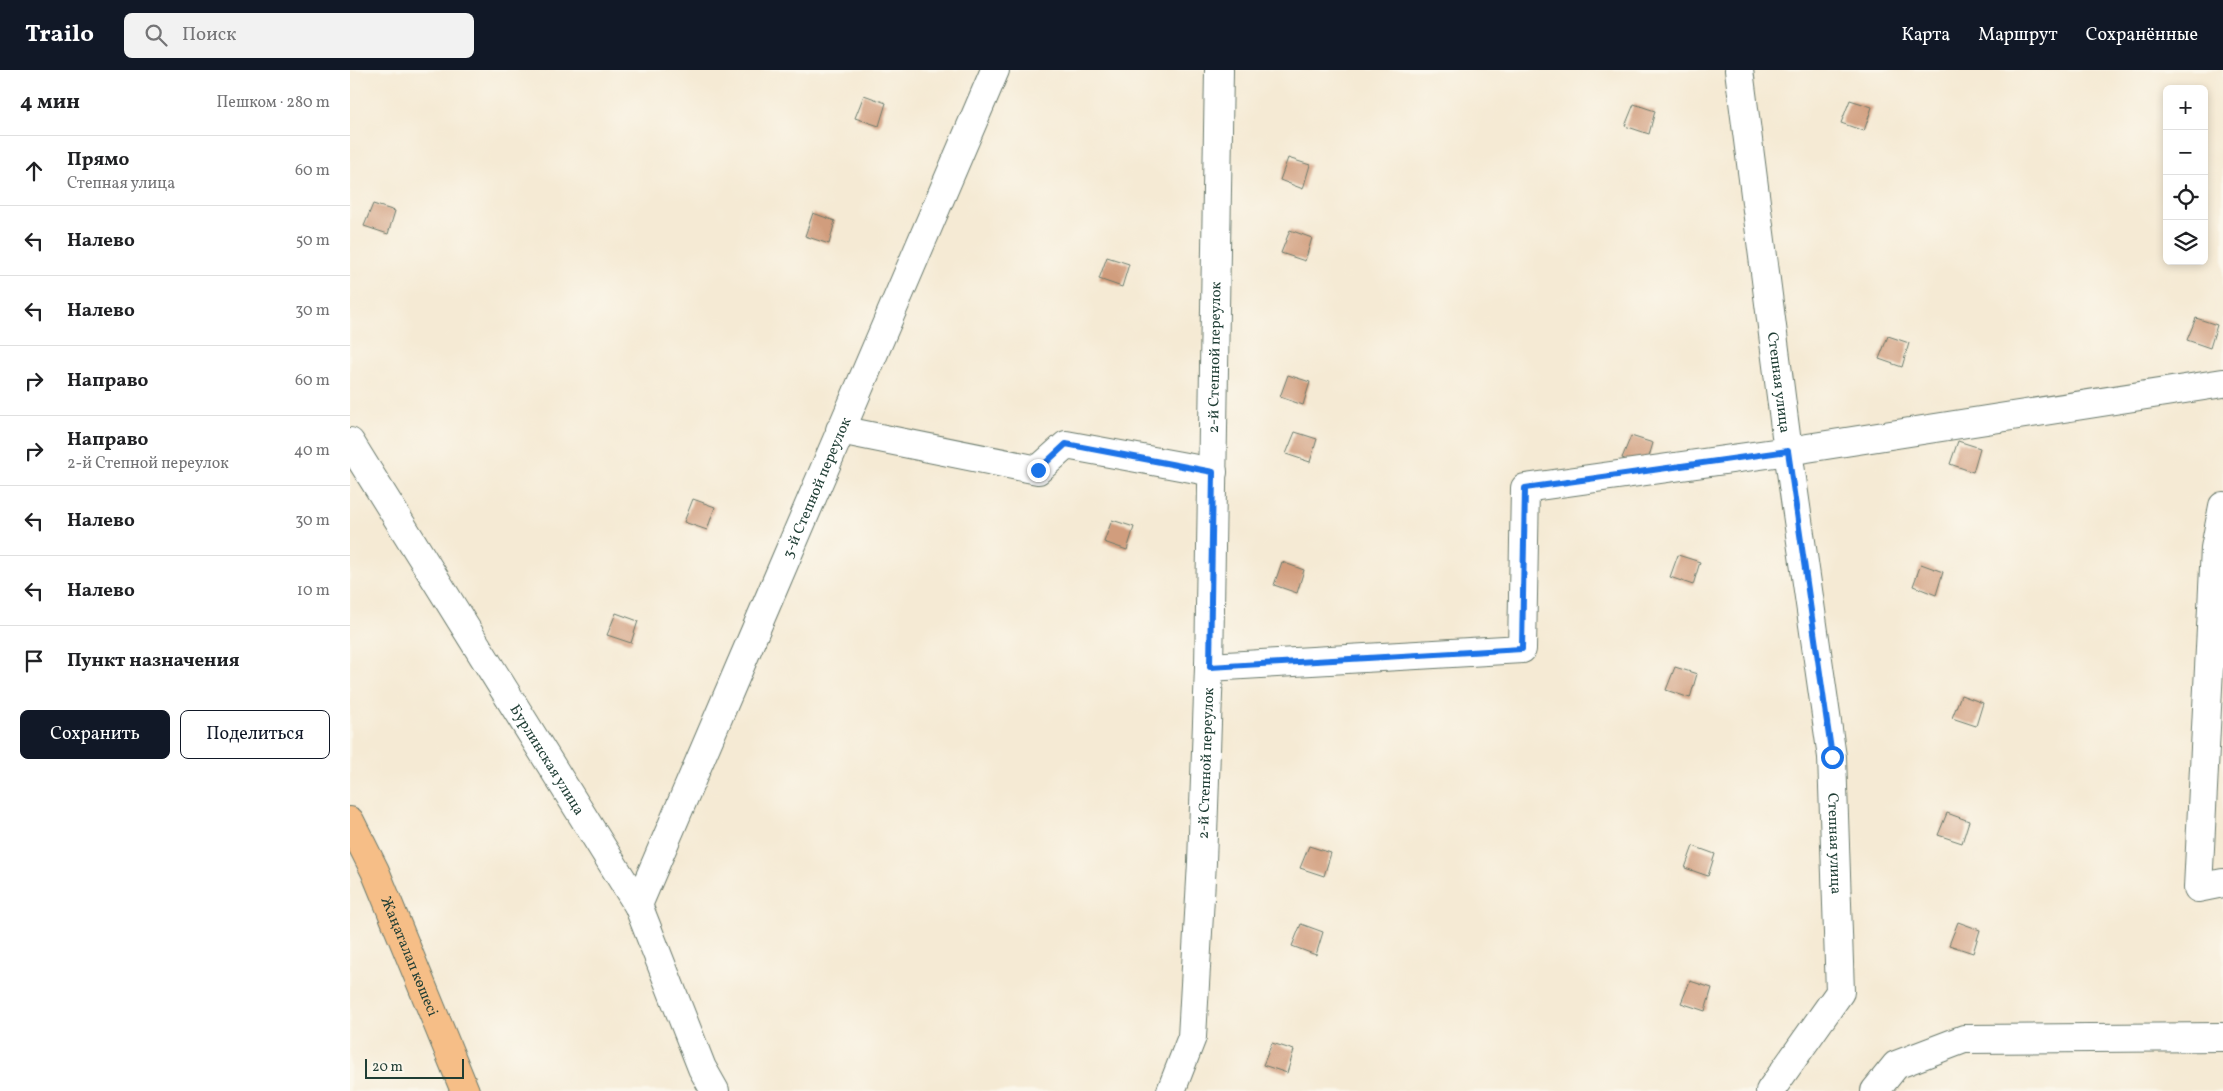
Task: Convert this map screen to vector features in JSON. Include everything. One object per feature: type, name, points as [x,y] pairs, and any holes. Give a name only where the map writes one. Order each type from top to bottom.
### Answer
[{"type":"main road","name":"Жаңаталап көшесі","points":[[350,821],[375,871],[465,1091]]},
{"type":"street","name":"3-й Степной переулок","points":[[638,905],[995,70]]},
{"type":"street","name":"2-й Степной переулок","points":[[1171,1091],[1192,1037],[1202,862],[1210,667],[1219,70]]},
{"type":"street","name":"Степная улица","points":[[1739,70],[1788,451],[1832,757],[1840,992],[1770,1091]]},
{"type":"street","points":[[1210,667],[1522,649],[1525,488],[1788,451],[2223,383]]},
{"type":"street","points":[[840,430],[1038,470],[1066,444],[1213,472]]},
{"type":"street","name":"Бурлинская улица","points":[[350,442],[638,905],[702,1068],[715,1091]]},
{"type":"street","points":[[2210,886],[2215,548],[2223,506]]},
{"type":"street","points":[[1875,1091],[1896,1065],[1964,1039],[2223,1037]]},
{"type":"building","points":[[864,95],[886,103],[879,126],[855,118]]},
{"type":"building","points":[[1850,100],[1872,107],[1864,131],[1841,123]]},
{"type":"building","points":[[1634,104],[1655,111],[1649,134],[1625,126]]},
{"type":"building","points":[[1288,158],[1310,165],[1303,189],[1280,180]]},
{"type":"building","points":[[373,204],[395,211],[388,234],[364,226]]},
{"type":"building","points":[[813,213],[835,221],[829,244],[805,236]]},
{"type":"building","points":[[1290,230],[1312,238],[1305,261],[1281,253]]},
{"type":"building","points":[[1107,257],[1129,264],[1122,287],[1099,279]]},
{"type":"building","points":[[2196,318],[2217,325],[2210,348],[2187,340]]},
{"type":"building","points":[[1888,336],[1909,343],[1902,367],[1879,359]]},
{"type":"building","points":[[1288,375],[1310,382],[1303,405],[1280,397]]},
{"type":"building","points":[[1295,432],[1317,439],[1310,462],[1286,454]]},
{"type":"building","points":[[1631,436],[1653,443],[1646,467],[1622,458]]},
{"type":"building","points":[[1958,441],[1980,448],[1973,472],[1950,464]]},
{"type":"building","points":[[693,499],[715,507],[707,530],[684,522]]},
{"type":"building","points":[[1112,520],[1134,527],[1127,550],[1104,542]]},
{"type":"building","points":[[1678,555],[1700,562],[1693,585],[1670,577]]},
{"type":"building","points":[[1282,562],[1304,570],[1297,593],[1274,585]]},
{"type":"building","points":[[1921,564],[1943,572],[1936,595],[1913,586]]},
{"type":"building","points":[[616,613],[638,621],[631,643],[607,635]]},
{"type":"building","points":[[1675,667],[1697,674],[1690,698],[1666,690]]},
{"type":"building","points":[[1961,695],[1983,703],[1976,726],[1952,718]]},
{"type":"building","points":[[1947,813],[1969,821],[1962,843],[1938,835]]},
{"type":"building","points":[[1309,846],[1331,853],[1324,876],[1300,868]]},
{"type":"building","points":[[1693,846],[1715,854],[1708,876],[1685,868]]},
{"type":"building","points":[[1958,922],[1980,930],[1973,953],[1949,945]]},
{"type":"building","points":[[1301,924],[1323,932],[1316,955],[1292,946]]},
{"type":"building","points":[[1690,981],[1712,988],[1705,1011],[1681,1003]]},
{"type":"building","points":[[1272,1043],[1294,1050],[1287,1073],[1263,1065]]},
{"type":"route","points":[[1038,470],[1066,444],[1213,472],[1210,667],[1522,649],[1525,488],[1788,451],[1832,757]]}]
